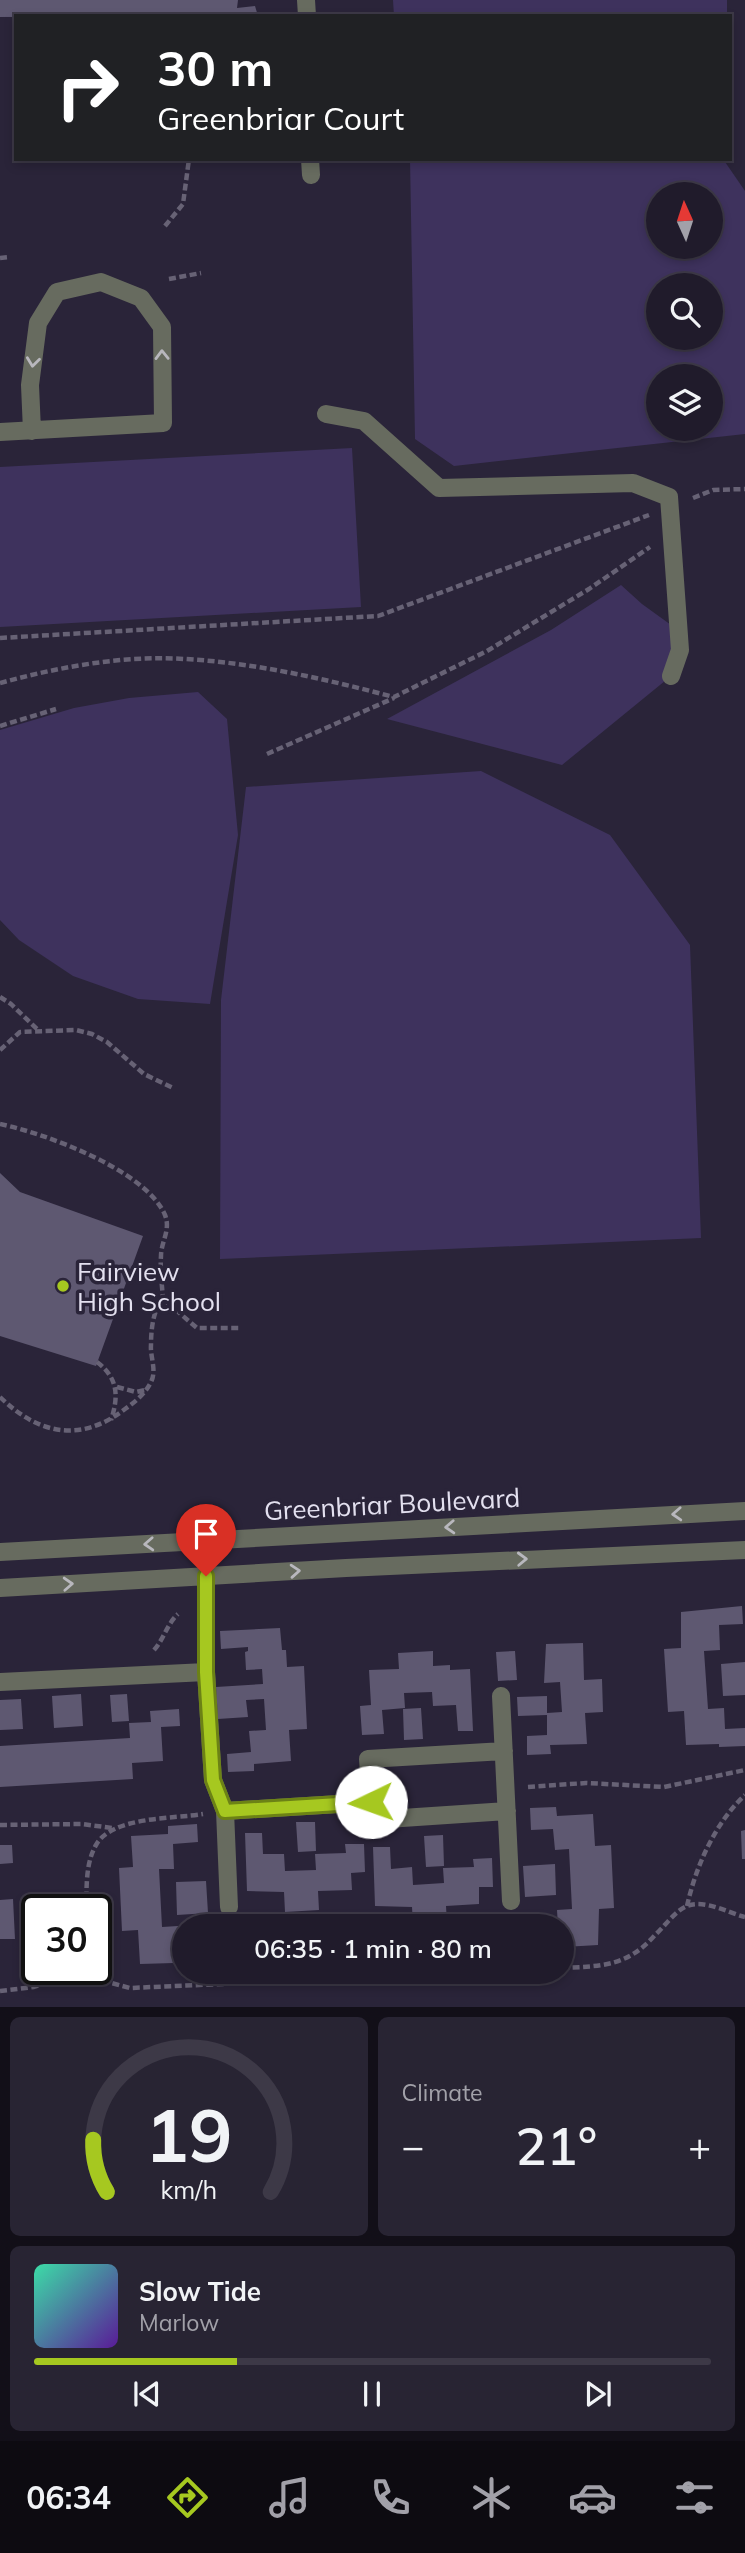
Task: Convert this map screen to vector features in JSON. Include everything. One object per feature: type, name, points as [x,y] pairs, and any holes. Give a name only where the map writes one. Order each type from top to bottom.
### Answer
[{"type":"street","points":[[0,432],[32,431],[163,423],[162,327],[141,298],[101,282],[57,292],[38,323],[30,385],[32,431]]},
{"type":"street","points":[[326,414],[364,421],[439,488],[633,483],[669,497],[680,650],[671,676]]},
{"type":"street","name":"Greenbriar Boulevard","points":[[0,1552],[745,1511]]},
{"type":"street","points":[[0,1588],[745,1550]]},
{"type":"street","points":[[206,1576],[206,1672],[213,1780],[225,1811],[229,1907]]},
{"type":"street","points":[[0,1682],[206,1672]]},
{"type":"street","points":[[501,1696],[511,1901]]},
{"type":"street","points":[[504,1751],[368,1759],[372,1820],[507,1811]]},
{"type":"street","points":[[225,1811],[371,1802]]},
{"type":"path","points":[[165,226],[183,204],[189,161]]},
{"type":"path","points":[[0,258],[10,257]]},
{"type":"path","points":[[169,279],[201,273]]},
{"type":"path","points":[[0,638],[378,616],[713,490],[745,489]]},
{"type":"path","points":[[267,754],[394,697],[487,651],[589,589],[671,533]]},
{"type":"path","points":[[0,683],[33,674],[118,660],[183,659],[257,666],[318,677],[394,697]]},
{"type":"path","points":[[0,726],[56,709]]},
{"type":"path","points":[[0,997],[40,1031]]},
{"type":"path","points":[[0,1050],[20,1032],[76,1031],[92,1034],[107,1042],[144,1074],[173,1088]]},
{"type":"path","points":[[0,1124],[48,1137],[86,1152],[125,1175],[153,1197],[165,1215],[168,1228],[160,1252],[163,1299],[197,1328],[239,1328]]},
{"type":"path","points":[[0,1397],[16,1413],[40,1426],[53,1429],[88,1430],[111,1420],[139,1399],[152,1380],[150,1346],[156,1306],[163,1299]]},
{"type":"path","points":[[97,1362],[106,1368],[117,1387],[111,1420]]},
{"type":"path","points":[[117,1387],[136,1392],[145,1390]]},
{"type":"path","points":[[149,1654],[163,1639],[171,1621],[178,1614]]},
{"type":"path","points":[[506,1790],[586,1783],[664,1787],[745,1770]]},
{"type":"path","points":[[574,1967],[606,1966],[626,1959],[644,1948],[687,1906],[691,1885],[712,1837],[745,1795]]},
{"type":"path","points":[[0,1825],[82,1824],[112,1828],[155,1819],[225,1811]]},
{"type":"path","points":[[86,1894],[87,1873],[96,1844],[112,1828]]},
{"type":"path","points":[[687,1906],[702,1904],[745,1917]]},
{"type":"path","points":[[112,1983],[131,1988],[222,1984]]},
{"type":"path","points":[[0,1991],[40,1985]]},
{"type":"shaded area","points":[[393,0],[727,0],[727,12],[694,14],[394,14]]},
{"type":"shaded area","points":[[410,161],[724,161],[745,191],[745,434],[723,436],[723,364],[646,364],[646,441],[681,441],[454,466],[415,439]]},
{"type":"shaded area","points":[[352,448],[361,607],[0,627],[0,467]]},
{"type":"shaded area","points":[[621,585],[678,630],[671,676],[562,765],[387,719],[551,630]]},
{"type":"shaded area","points":[[198,692],[227,719],[238,835],[210,1004],[138,999],[73,976],[19,940],[0,920],[0,730],[74,708],[129,698]]},
{"type":"shaded area","points":[[481,771],[610,835],[690,945],[701,1238],[220,1259],[221,1000],[246,787]]},
{"type":"building","points":[[0,0],[238,0],[237,8],[255,6],[257,14],[14,14],[14,17],[0,17]]},
{"type":"building","name":"Fairview High School","points":[[0,1173],[20,1192],[143,1236],[96,1366],[0,1336]]},
{"type":"building","points":[[742,1606],[743,1624],[719,1625],[720,1650],[704,1651],[708,1709],[724,1708],[725,1729],[745,1728],[745,1746],[686,1745],[684,1711],[668,1712],[664,1649],[681,1648],[681,1612]]},
{"type":"building","points":[[280,1628],[287,1667],[304,1666],[307,1729],[289,1730],[291,1761],[254,1764],[254,1771],[228,1772],[227,1754],[251,1752],[249,1731],[266,1730],[264,1699],[246,1700],[248,1717],[218,1719],[216,1687],[263,1684],[262,1669],[246,1670],[245,1652],[248,1647],[221,1649],[220,1631]]},
{"type":"building","points":[[583,1643],[584,1680],[602,1679],[603,1712],[585,1713],[587,1744],[550,1745],[551,1754],[527,1755],[527,1736],[547,1735],[547,1715],[518,1716],[517,1697],[547,1696],[547,1713],[562,1712],[560,1682],[544,1683],[546,1644]]},
{"type":"building","points":[[433,1651],[433,1666],[450,1665],[450,1670],[470,1669],[473,1731],[458,1731],[456,1705],[433,1706],[432,1692],[404,1693],[405,1708],[382,1710],[384,1734],[362,1735],[360,1706],[371,1705],[369,1670],[399,1669],[398,1653]]},
{"type":"building","points":[[515,1651],[517,1680],[498,1681],[496,1652]]},
{"type":"building","points":[[745,1662],[745,1695],[723,1696],[721,1664]]},
{"type":"building","points":[[81,1694],[83,1726],[54,1728],[52,1696]]},
{"type":"building","points":[[127,1694],[129,1721],[112,1722],[110,1695]]},
{"type":"building","points":[[21,1699],[23,1729],[0,1730],[0,1700]]},
{"type":"building","points":[[421,1708],[423,1739],[404,1740],[403,1709]]},
{"type":"building","points":[[179,1709],[180,1726],[161,1727],[163,1761],[132,1763],[133,1779],[0,1787],[0,1746],[130,1738],[129,1723],[151,1722],[150,1711]]},
{"type":"building","points":[[556,1807],[557,1816],[593,1814],[595,1846],[611,1845],[614,1908],[599,1909],[598,1945],[574,1946],[574,1914],[557,1914],[557,1910],[572,1909],[569,1849],[555,1850],[553,1829],[531,1830],[530,1808]]},
{"type":"building","points":[[296,1822],[315,1822],[316,1851],[298,1852]]},
{"type":"building","points":[[197,1824],[198,1842],[173,1844],[174,1869],[159,1869],[162,1927],[172,1926],[172,1963],[140,1964],[138,1930],[122,1931],[119,1868],[133,1867],[131,1836],[168,1834],[168,1826]]},
{"type":"building","points":[[745,1830],[745,1859],[742,1859],[741,1831]]},
{"type":"building","points":[[245,1833],[262,1833],[263,1854],[284,1854],[285,1871],[316,1870],[315,1854],[346,1853],[345,1844],[364,1844],[365,1872],[351,1873],[352,1890],[318,1891],[319,1910],[285,1912],[284,1892],[247,1891]]},
{"type":"building","points":[[443,1835],[444,1866],[426,1867],[424,1836]]},
{"type":"building","points":[[0,1845],[12,1845],[13,1863],[0,1864]]},
{"type":"building","points":[[373,1847],[390,1847],[391,1869],[412,1867],[413,1885],[444,1883],[443,1868],[474,1867],[473,1859],[492,1858],[493,1887],[479,1887],[479,1904],[446,1906],[446,1914],[412,1914],[412,1907],[375,1906]]},
{"type":"building","points":[[555,1864],[556,1895],[525,1897],[523,1866]]},
{"type":"building","points":[[206,1881],[208,1913],[177,1914],[176,1882]]},
{"type":"building","points":[[13,1899],[15,1939],[0,1939],[0,1900]]},
{"type":"place","name":"Fairview High School","points":[[63,1286]]},
{"type":"route","points":[[206,1576],[206,1672],[213,1780],[225,1811],[371,1802]]}]
